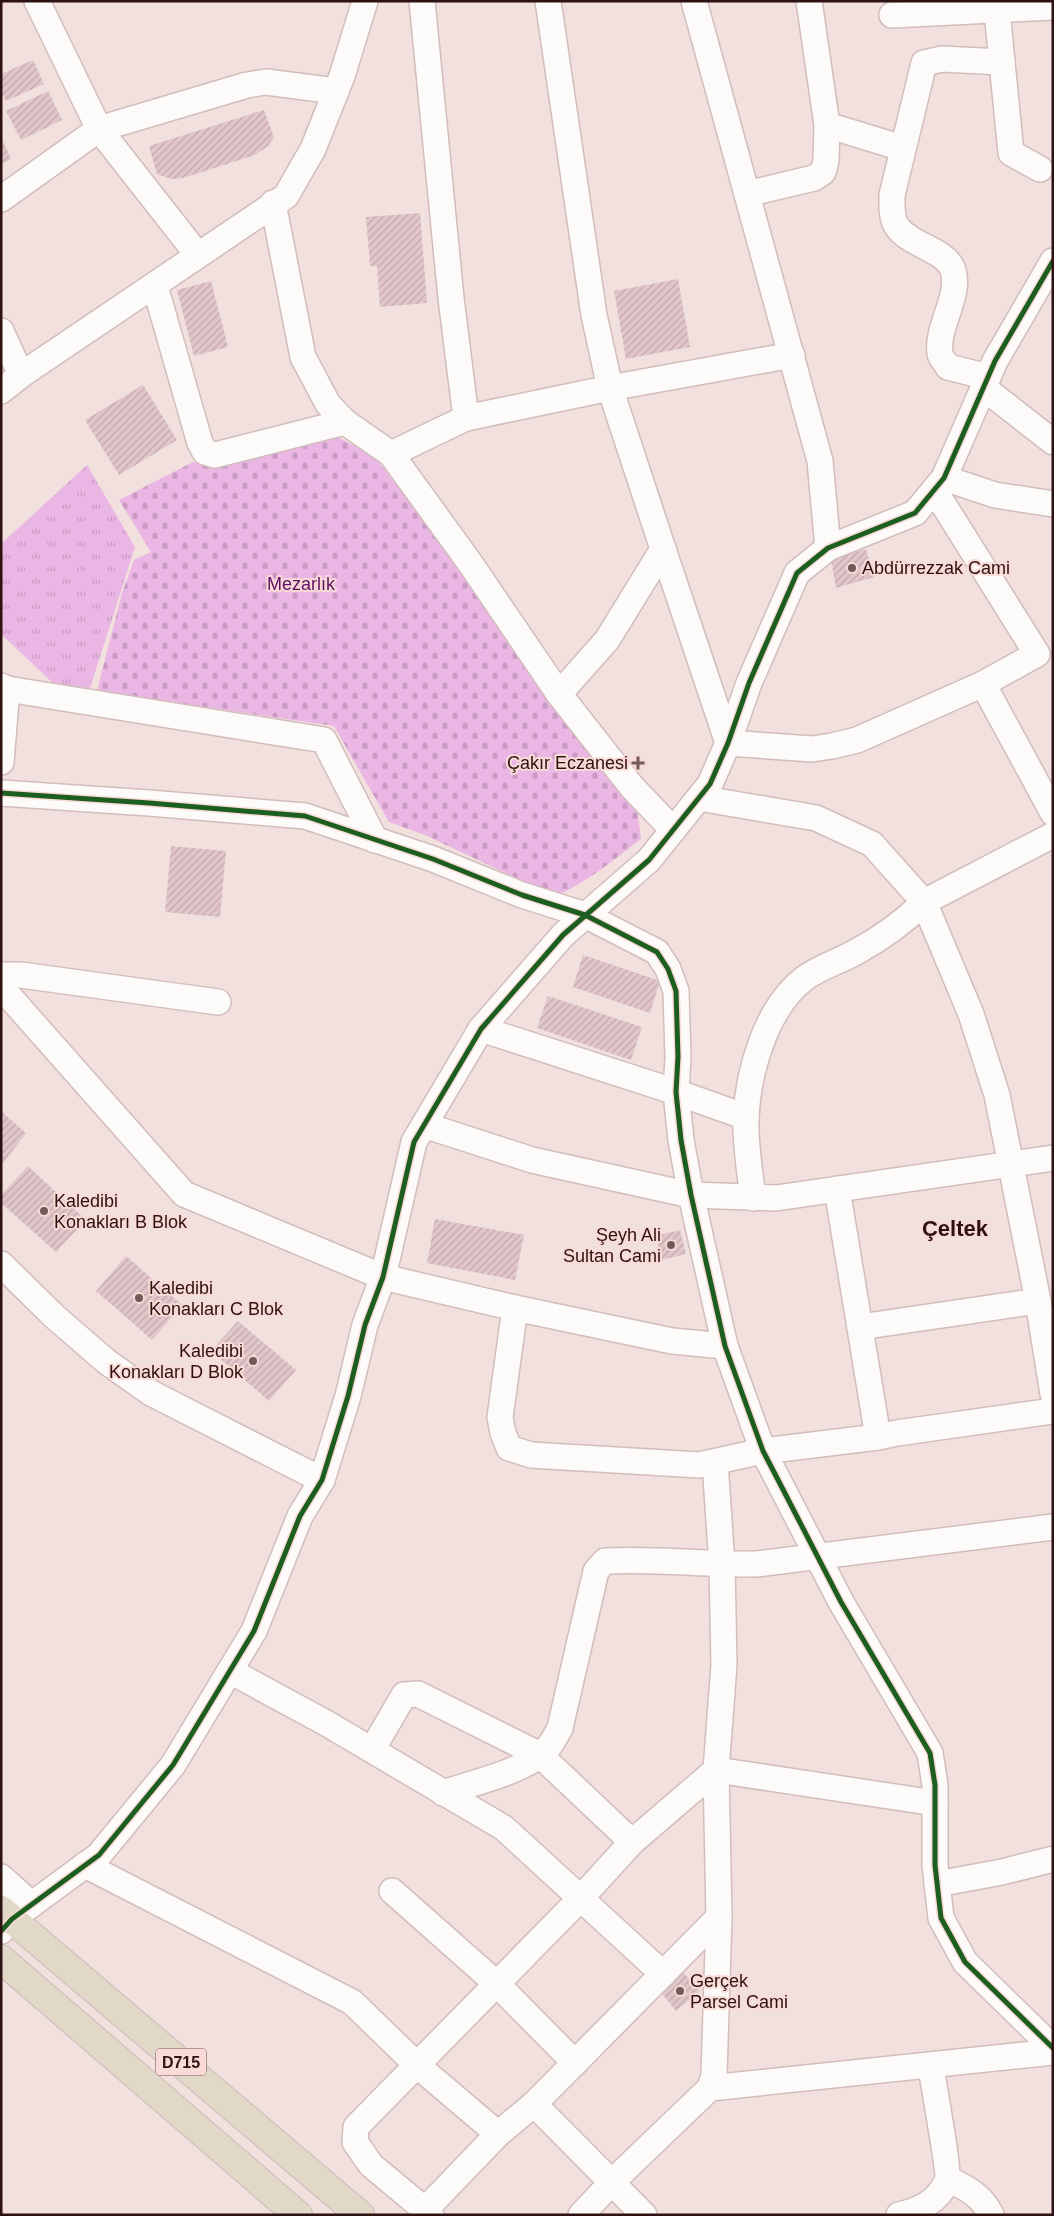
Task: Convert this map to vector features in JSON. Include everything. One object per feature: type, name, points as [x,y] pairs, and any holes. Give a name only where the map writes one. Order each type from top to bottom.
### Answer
[{"type":"highway","name":"D715","points":[[11,1916],[360,2215]]},
{"type":"highway","name":"D715","points":[[1,1959],[298,2215]]},
{"type":"street","points":[[37,1],[99,129],[197,254]]},
{"type":"street","points":[[1,391],[20,375],[155,286],[197,254],[286,196],[313,149],[336,91],[365,1]]},
{"type":"street","points":[[422,1],[451,298],[466,418]]},
{"type":"street","points":[[548,1],[594,314],[610,388],[728,743]]},
{"type":"street","points":[[694,1],[820,461],[828,548]]},
{"type":"street","points":[[746,194],[814,178],[823,172],[826,161],[827,125],[809,1]]},
{"type":"street","points":[[996,6],[1011,153],[1040,169]]},
{"type":"street","points":[[892,15],[996,6],[1053,7]]},
{"type":"street","points":[[1002,62],[942,59],[924,63],[892,195],[892,214],[902,234],[945,259],[952,267],[955,279],[941,341],[940,355],[948,367],[986,382],[1053,442]]},
{"type":"street","points":[[1,199],[99,129],[247,85],[266,82],[336,91]]},
{"type":"street","points":[[827,125],[902,148]]},
{"type":"street","points":[[273,203],[303,357],[328,404],[345,422],[391,454],[470,563],[559,694],[632,787],[673,830]]},
{"type":"street","points":[[1,1877],[11,1916],[98,1854],[173,1765],[254,1631],[300,1516],[322,1480],[348,1396],[365,1325],[383,1278],[414,1142],[482,1029],[563,935],[649,860],[710,784],[728,743],[749,683],[797,572],[828,548],[915,513],[939,484],[995,361],[1051,265]]},
{"type":"street","points":[[155,286],[200,443],[205,452],[215,455],[345,422]]},
{"type":"street","points":[[1,331],[20,375]]},
{"type":"street","points":[[391,454],[466,418],[610,388],[792,356]]},
{"type":"street","points":[[939,484],[1053,504]]},
{"type":"street","points":[[728,743],[812,749],[857,740],[983,684],[1037,654],[939,484]]},
{"type":"street","points":[[559,694],[607,640],[663,549]]},
{"type":"street","points":[[983,684],[1053,813]]},
{"type":"street","points":[[1,762],[4,688],[324,740],[375,840]]},
{"type":"street","points":[[1,793],[305,816],[433,859],[522,895],[585,915],[657,952],[668,969],[676,991],[678,1057],[676,1092],[681,1140],[691,1195],[725,1346],[763,1451],[841,1602],[930,1753],[935,1785],[935,1865],[941,1918],[965,1962],[1053,2048]]},
{"type":"street","points":[[699,798],[816,818],[872,844],[924,902],[972,1014],[997,1095],[1038,1301],[1053,1394]]},
{"type":"street","points":[[753,1198],[746,1145],[746,1117],[754,1068],[777,1008],[806,978],[859,951],[911,915],[924,902],[1053,835]]},
{"type":"street","points":[[1,975],[21,975],[218,1002]]},
{"type":"street","points":[[1,987],[184,1194],[383,1278],[672,1341],[725,1346]]},
{"type":"street","points":[[482,1029],[676,1092],[746,1117]]},
{"type":"street","points":[[424,1126],[532,1160],[691,1195],[776,1198],[1053,1158]]},
{"type":"street","points":[[837,1189],[878,1438]]},
{"type":"street","points":[[1,1264],[56,1317],[107,1362],[151,1393],[322,1480]]},
{"type":"street","points":[[860,1326],[1038,1301]]},
{"type":"street","points":[[515,1308],[500,1417],[503,1433],[509,1448],[532,1455],[699,1465],[763,1451],[878,1438],[896,1433],[1053,1411]]},
{"type":"street","points":[[581,2215],[613,2181],[710,2088],[714,2075],[719,1918],[716,1770],[724,1665],[722,1565],[715,1462]]},
{"type":"street","points":[[443,1793],[522,1766],[540,1755],[552,1743],[560,1728],[596,1571],[605,1561],[653,1560],[722,1565],[758,1564],[1053,1527]]},
{"type":"street","points":[[230,1671],[372,1750],[504,1828],[663,1974]]},
{"type":"street","points":[[372,1750],[404,1695],[418,1694],[540,1755],[632,1842]]},
{"type":"street","points":[[719,1918],[534,2104],[498,2134],[428,2212],[372,2165],[355,2142],[356,2127],[581,1898],[632,1842],[716,1770],[935,1803]]},
{"type":"street","points":[[937,1884],[1002,1872],[1053,1859]]},
{"type":"street","points":[[85,1865],[352,2002],[418,2066],[498,2134]]},
{"type":"street","points":[[392,1891],[497,1984],[575,2063]]},
{"type":"street","points":[[710,2088],[1053,2052]]},
{"type":"street","points":[[899,2215],[925,2206],[939,2196],[948,2179],[931,2066]]},
{"type":"street","points":[[534,2104],[613,2181],[644,2215]]},
{"type":"street","points":[[948,2179],[970,2189],[983,2202],[991,2215]]},
{"type":"green space","name":"Mezarlık","points":[[334,435],[375,457],[437,538],[573,733],[636,801],[641,839],[600,870],[567,891],[555,896],[425,835],[389,822],[334,726],[97,691],[122,593],[134,560],[151,552],[119,500],[193,462],[211,468]]},
{"type":"green space","points":[[87,465],[135,547],[90,688],[56,686],[1,634],[1,544]]},
{"type":"building","points":[[33,60],[44,84],[6,101],[1,91],[1,74]]},
{"type":"building","points":[[48,91],[62,120],[21,140],[6,111]]},
{"type":"building","points":[[264,110],[274,137],[268,146],[255,155],[183,178],[171,179],[157,174],[149,146]]},
{"type":"building","points":[[1,137],[11,159],[1,164]]},
{"type":"building","points":[[420,213],[427,303],[380,307],[377,266],[370,266],[366,217]]},
{"type":"building","points":[[678,279],[690,347],[626,359],[614,291]]},
{"type":"building","points":[[211,281],[228,347],[194,356],[177,290]]},
{"type":"building","points":[[143,385],[177,440],[119,475],[85,420]]},
{"type":"building","name":"Abdürrezzak Cami","points":[[866,549],[874,577],[836,588],[831,559]]},
{"type":"building","points":[[171,846],[226,851],[220,917],[165,912]]},
{"type":"building","points":[[583,955],[660,981],[650,1013],[573,987]]},
{"type":"building","points":[[548,996],[642,1027],[631,1060],[537,1028]]},
{"type":"building","points":[[1,1111],[26,1133],[1,1166]]},
{"type":"building","name":"Kaledibi Konakları B Blok","points":[[28,1166],[86,1220],[56,1252],[1,1203],[1,1195]]},
{"type":"building","points":[[435,1219],[524,1235],[515,1280],[427,1263]]},
{"type":"building","name":"Şeyh Ali Sultan Cami","points":[[680,1230],[686,1254],[662,1260],[656,1236]]},
{"type":"building","name":"Kaledibi Konakları C Blok","points":[[126,1256],[182,1305],[152,1340],[96,1291]]},
{"type":"building","name":"Kaledibi Konakları D Blok","points":[[238,1321],[296,1370],[269,1401],[211,1351]]},
{"type":"building","name":"Gerçek Parsel Cami","points":[[681,1970],[700,1991],[676,2011],[659,1990]]},
{"type":"cycle path","points":[[1,1931],[12,1919],[99,1855],[173,1765],[254,1631],[300,1516],[322,1480],[348,1396],[365,1325],[383,1277],[414,1142],[481,1029],[563,935],[649,860],[710,784],[728,743],[749,683],[797,573],[828,548],[915,513],[944,478],[995,361],[1053,261]]},
{"type":"cycle path","points":[[1,793],[305,816],[433,859],[522,895],[585,915],[657,952],[668,969],[676,991],[678,1057],[676,1092],[681,1140],[691,1195],[725,1346],[763,1451],[841,1602],[930,1753],[935,1785],[935,1865],[941,1918],[965,1962],[1053,2048]]},
{"type":"place","name":"Abdürrezzak Cami","points":[[852,568]]},
{"type":"place","name":"Çakır Eczanesi","points":[[638,763]]},
{"type":"place","name":"Kaledibi Konakları B Blok","points":[[44,1211]]},
{"type":"place","name":"Şeyh Ali Sultan Cami","points":[[671,1245]]},
{"type":"place","name":"Kaledibi Konakları C Blok","points":[[139,1298]]},
{"type":"place","name":"Kaledibi Konakları D Blok","points":[[253,1361]]},
{"type":"place","name":"Gerçek Parsel Cami","points":[[680,1991]]},
{"type":"district","name":"Çeltek","points":[[955,1228]]}]
